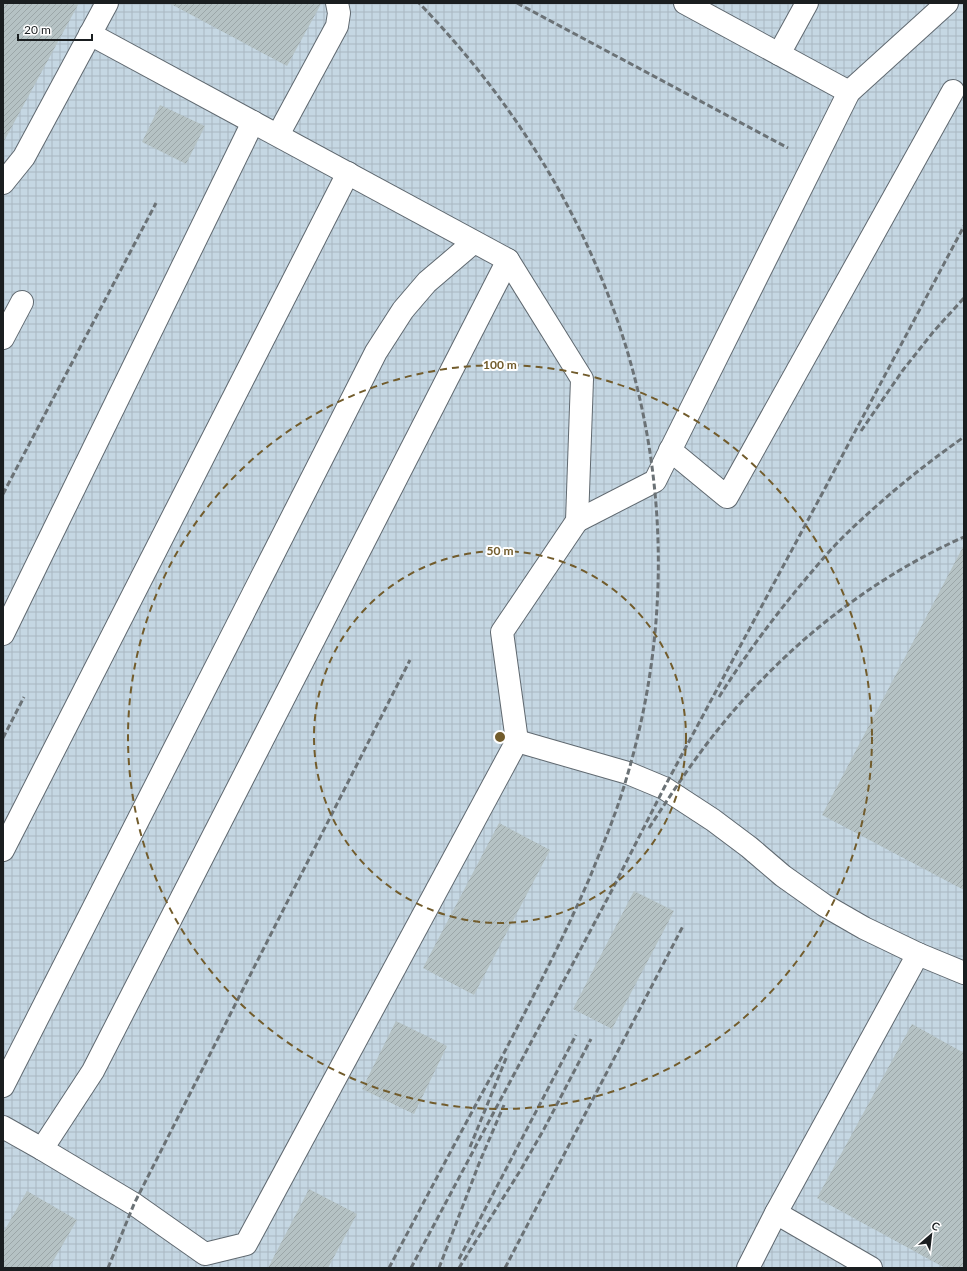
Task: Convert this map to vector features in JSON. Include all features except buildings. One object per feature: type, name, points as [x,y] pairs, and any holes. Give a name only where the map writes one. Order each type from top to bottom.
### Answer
[{"type":"lane","points":[[3,183],[24,157],[107,3]]},
{"type":"lane","points":[[278,135],[337,26],[339,13],[337,3]]},
{"type":"lane","points":[[685,3],[849,92]]},
{"type":"lane","points":[[779,54],[807,3]]},
{"type":"lane","points":[[3,1127],[134,1204],[205,1261],[246,1244],[517,741],[502,632],[577,521],[655,481],[849,92],[947,3]]},
{"type":"lane","points":[[90,34],[508,260],[582,379],[577,521]]},
{"type":"lane","points":[[670,450],[727,497],[954,91]]},
{"type":"lane","points":[[3,634],[253,122]]},
{"type":"lane","points":[[3,850],[348,173]]},
{"type":"lane","points":[[3,1086],[376,352],[403,310],[427,282],[474,242]]},
{"type":"lane","points":[[42,1149],[93,1071],[508,260]]},
{"type":"lane","points":[[3,338],[22,302]]},
{"type":"lane","points":[[517,741],[628,773],[668,791],[749,847],[783,876],[824,905],[864,928],[964,974]]},
{"type":"lane","points":[[748,1268],[776,1213],[918,954]]},
{"type":"lane","points":[[776,1213],[871,1268]]},
{"type":"shaded area","points":[[3,3],[964,3],[964,1268],[3,1268]]},
{"type":"railway","points":[[389,1268],[538,988],[590,877],[605,839],[620,799],[647,690],[658,583],[653,477],[634,373],[599,273],[552,178],[492,87],[419,3]]},
{"type":"railway","points":[[517,3],[788,148]]},
{"type":"railway","points":[[3,494],[156,203]]},
{"type":"railway","points":[[411,1268],[612,890],[664,788],[964,226]]},
{"type":"railway","points":[[861,431],[903,370],[934,331],[964,298]]},
{"type":"railway","points":[[719,697],[773,619],[834,546],[902,484],[964,437]]},
{"type":"railway","points":[[649,828],[707,743],[742,702],[798,645],[860,596],[928,554],[964,537]]},
{"type":"railway","points":[[108,1268],[134,1204],[410,660]]},
{"type":"railway","points":[[3,738],[24,697]]},
{"type":"railway","points":[[505,1268],[683,926]]},
{"type":"railway","points":[[459,1259],[576,1035]]},
{"type":"railway","points":[[459,1268],[520,1171],[544,1129],[591,1039]]},
{"type":"railway","points":[[470,1147],[507,1056]]},
{"type":"railway","points":[[439,1268],[480,1161],[504,1105]]}]
